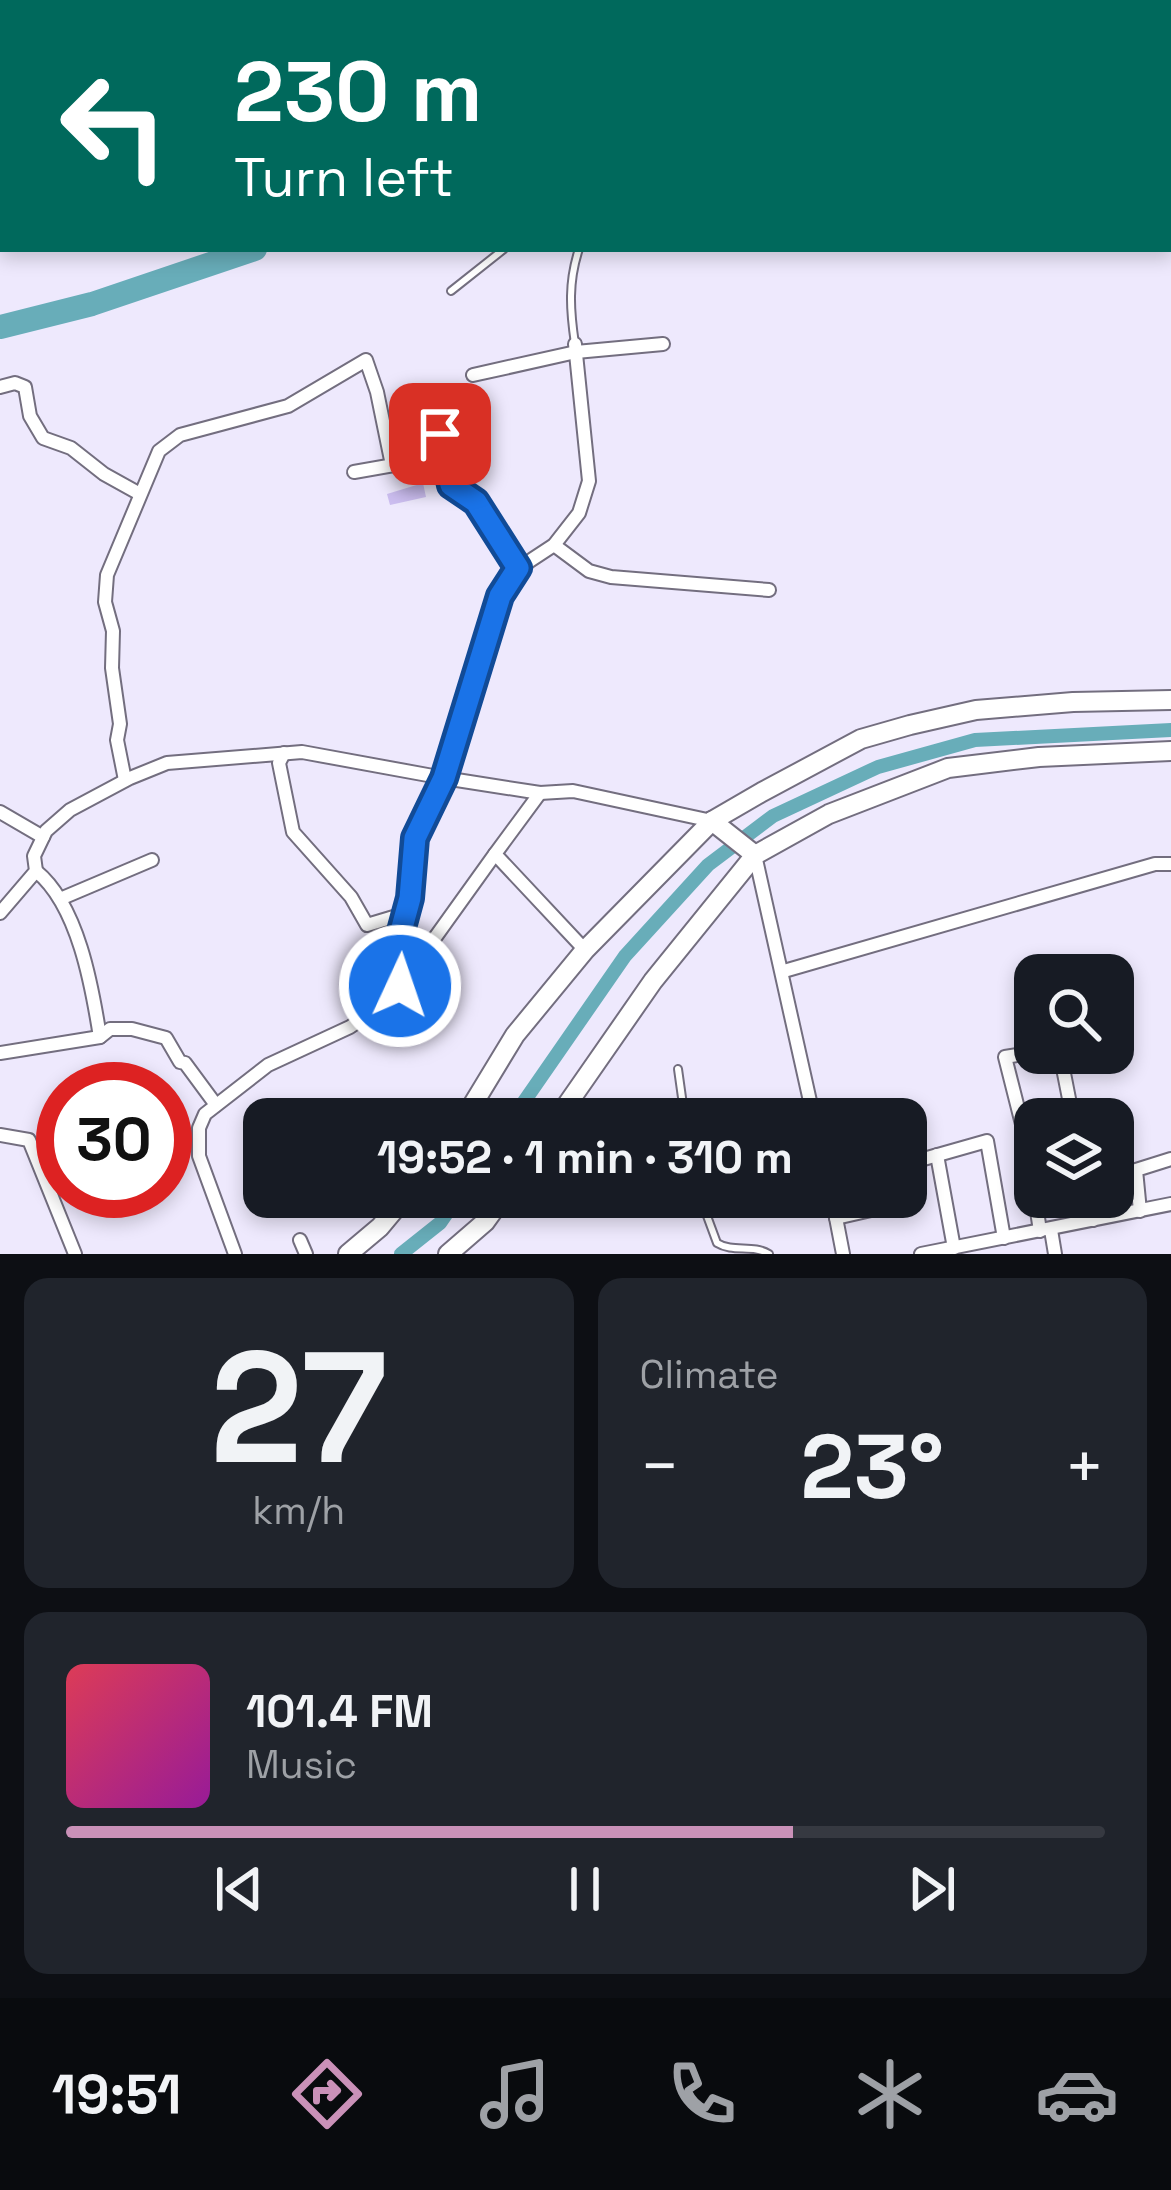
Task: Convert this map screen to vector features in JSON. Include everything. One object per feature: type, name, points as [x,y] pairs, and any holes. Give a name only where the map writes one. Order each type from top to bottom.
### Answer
[{"type":"street","points":[[473,375],[576,348],[663,344]]},
{"type":"street","points":[[400,986],[397,946],[415,838],[444,778],[500,596],[518,568],[554,545],[580,513],[590,481],[576,348]]},
{"type":"street","points":[[125,780],[116,740],[120,724],[106,589],[113,554],[159,451],[167,442],[201,429],[288,406],[366,361],[392,465]]},
{"type":"street","points":[[0,388],[15,383],[25,387],[30,416],[43,438],[71,448],[140,494]]},
{"type":"street","points":[[440,434],[451,485],[476,502],[518,568]]},
{"type":"street","points":[[354,472],[445,456]]},
{"type":"street","points":[[554,545],[575,563],[611,577],[769,590]]},
{"type":"street","points":[[477,1098],[515,1036],[585,950],[718,826],[862,739],[976,710],[1073,701],[1171,700]]},
{"type":"street","points":[[572,1098],[750,851],[948,768],[1039,757],[1171,752]]},
{"type":"street","points":[[284,753],[279,763],[293,832],[351,897],[367,925],[406,913]]},
{"type":"street","points":[[100,1037],[92,985],[60,899],[36,872],[34,856],[43,837],[70,810],[167,763],[284,753],[349,759],[540,793],[573,791],[718,826],[750,851],[784,971],[810,1098]]},
{"type":"street","points":[[235,1254],[200,1156],[205,1114],[281,1058],[383,1007],[540,793]]},
{"type":"street","points":[[0,812],[43,837]]},
{"type":"street","points":[[495,854],[585,950]]},
{"type":"street","points":[[60,899],[152,860]]},
{"type":"street","points":[[784,971],[1155,864],[1171,864]]},
{"type":"street","points":[[0,913],[36,872]]},
{"type":"street","points":[[0,1053],[100,1037],[110,1029],[132,1029],[166,1038],[216,1106]]},
{"type":"street","points":[[1014,1056],[1006,1057],[1054,1254]]},
{"type":"street","points":[[0,1135],[29,1140],[75,1254]]},
{"type":"street","points":[[927,1158],[987,1141],[1004,1238]]},
{"type":"street","points":[[937,1155],[954,1248]]},
{"type":"street","points":[[1141,1210],[1136,1170],[1171,1159]]},
{"type":"street","points":[[920,1254],[1171,1204]]},
{"type":"street","points":[[348,1254],[388,1218]]},
{"type":"street","points":[[448,1254],[488,1218]]},
{"type":"street","points":[[836,1218],[843,1254]]},
{"type":"street","points":[[300,1240],[305,1254]]},
{"type":"lane","points":[[451,291],[500,252]]},
{"type":"lane","points":[[576,348],[569,301],[578,252]]},
{"type":"lane","points":[[678,1069],[683,1098]]},
{"type":"lane","points":[[708,1218],[717,1244],[758,1248],[769,1254]]},
{"type":"building","points":[[423,483],[426,497],[390,505],[387,494]]},
{"type":"waterway","points":[[0,327],[92,304],[246,252]]},
{"type":"waterway","points":[[527,1098],[625,956],[708,865],[773,816],[878,767],[975,740],[1171,730]]},
{"type":"waterway","points":[[401,1254],[443,1218]]},
{"type":"route","points":[[400,986],[397,946],[410,898],[415,838],[444,778],[500,596],[518,568],[476,502],[451,485],[440,434]]}]
